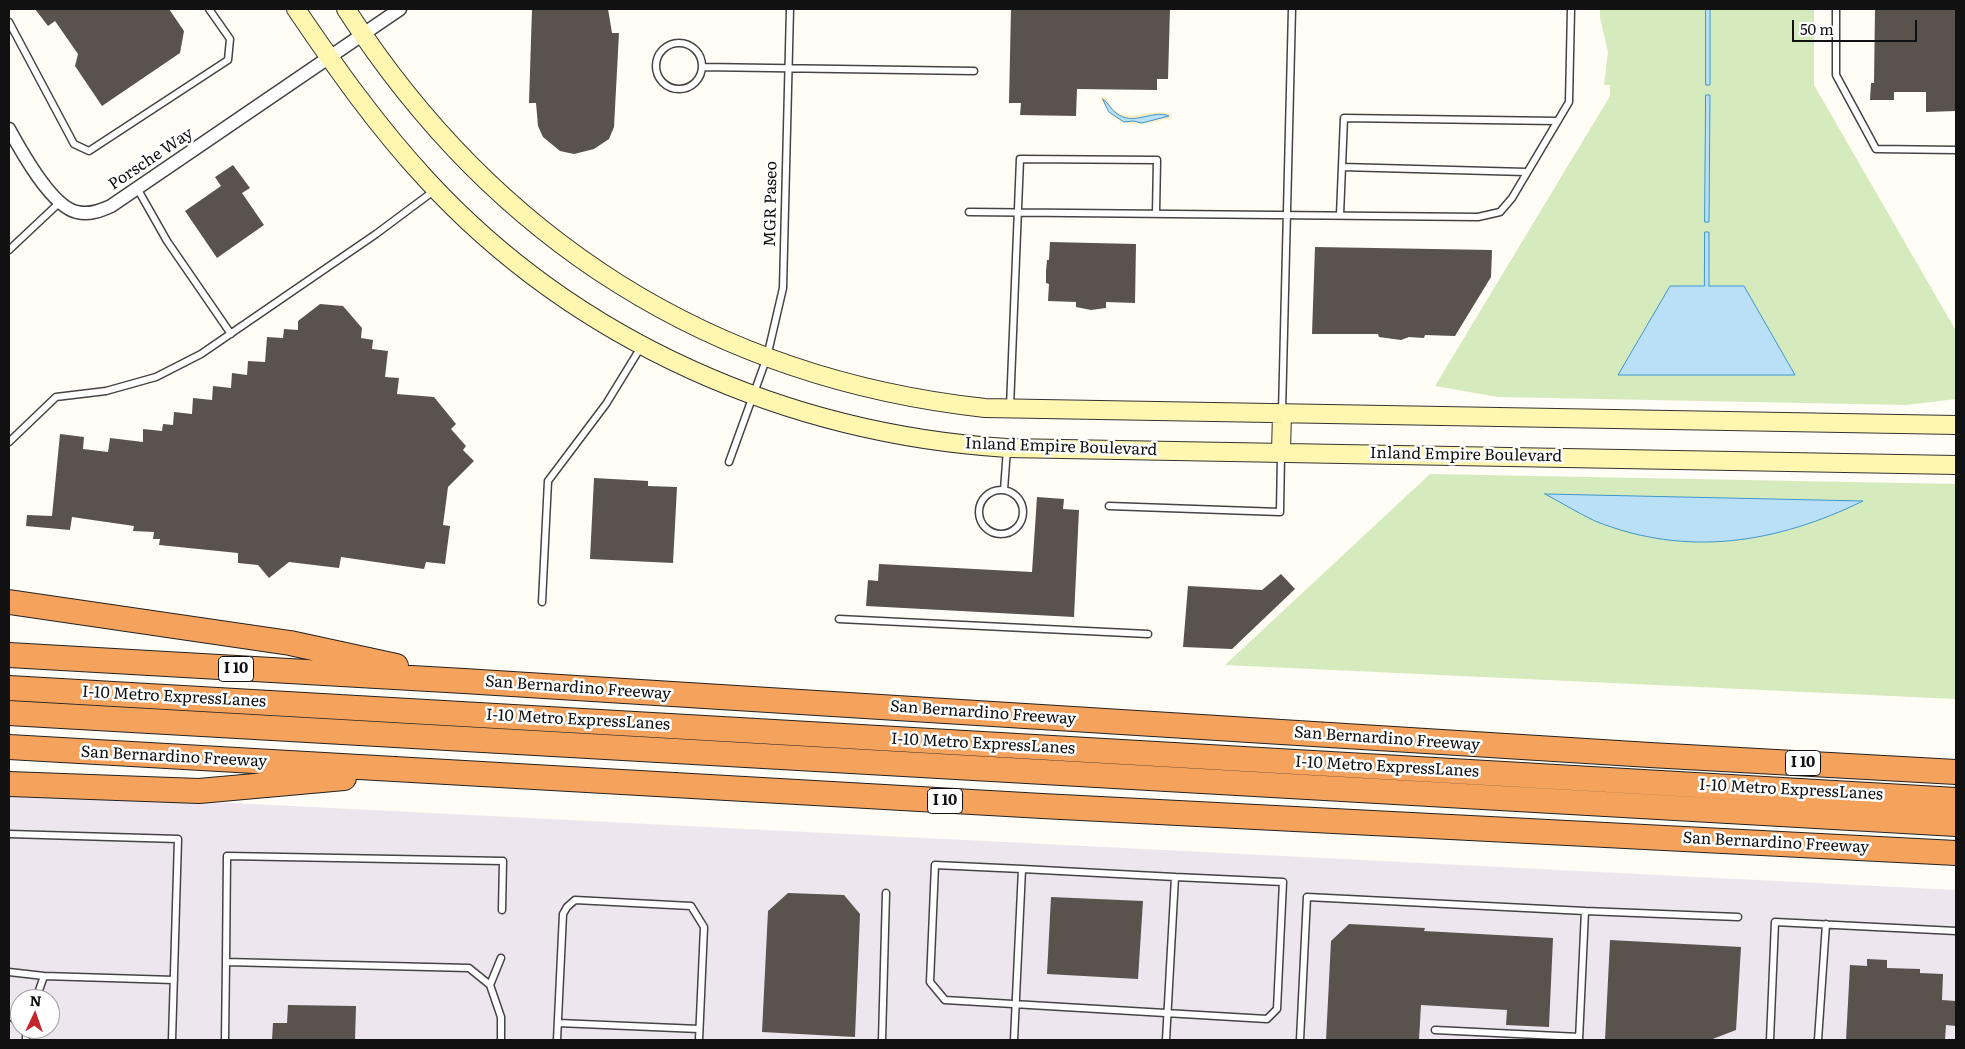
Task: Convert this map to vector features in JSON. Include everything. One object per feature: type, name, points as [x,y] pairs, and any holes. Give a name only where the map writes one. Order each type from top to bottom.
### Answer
[{"type":"highway","points":[[9,602],[290,643],[464,681]]},
{"type":"highway","name":"San Bernardino Freeway","points":[[9,655],[1956,772]]},
{"type":"highway","points":[[223,669],[492,715]]},
{"type":"highway","name":"I-10 Metro ExpressLanes","points":[[9,688],[1956,800]]},
{"type":"highway","name":"I-10 Metro ExpressLanes","points":[[9,713],[1956,824]]},
{"type":"highway","name":"San Bernardino Freeway","points":[[9,747],[1002,804],[1956,853]]},
{"type":"highway","points":[[9,784],[199,792],[423,771]]},
{"type":"highway","points":[[1881,849],[1956,868]]},
{"type":"main road","name":"Inland Empire Boulevard","points":[[296,9],[379,126],[436,189],[469,222],[548,286],[642,346],[689,370],[752,396],[848,425],[900,436],[1007,448],[1956,465]]},
{"type":"main road","points":[[346,9],[362,34],[422,114],[462,158],[522,214],[569,252],[617,285],[686,322],[767,357],[883,392],[935,402],[1010,408],[1956,425]]},
{"type":"main road","points":[[1281,452],[1282,413]]},
{"type":"street","name":"Porsche Way","points":[[60,203],[76,212],[94,213],[111,206],[400,9]]},
{"type":"street","points":[[9,129],[60,203]]},
{"type":"lane","points":[[9,22],[74,144],[89,151],[228,60],[230,39],[209,9]]},
{"type":"lane","name":"MGR Paseo","points":[[729,462],[767,357],[783,288],[790,9]]},
{"type":"lane","points":[[1282,413],[1292,9]]},
{"type":"lane","points":[[969,212],[1478,217],[1500,212],[1512,198],[1569,102],[1571,9]]},
{"type":"lane","points":[[1836,9],[1836,76],[1876,149],[1956,150]]},
{"type":"lane","points":[[676,42],[692,46],[698,51],[703,67],[698,80],[692,85],[678,89],[671,88],[659,78],[655,64],[662,50],[676,42]]},
{"type":"lane","points":[[703,67],[974,71]]},
{"type":"lane","points":[[1340,215],[1344,118],[1557,121]]},
{"type":"lane","points":[[1010,408],[1020,159],[1157,160],[1156,213]]},
{"type":"lane","points":[[1342,167],[1526,172]]},
{"type":"lane","points":[[137,188],[167,242],[231,334]]},
{"type":"lane","points":[[9,442],[56,397],[106,391],[156,377],[201,354],[376,234],[436,189]]},
{"type":"lane","points":[[9,250],[60,203]]},
{"type":"lane","points":[[542,602],[548,481],[606,404],[642,346]]},
{"type":"lane","points":[[1004,490],[1007,448]]},
{"type":"lane","points":[[1109,506],[1280,512],[1281,452]]},
{"type":"lane","points":[[1004,490],[1016,496],[1020,502],[1022,515],[1016,527],[1004,533],[997,533],[991,531],[981,521],[979,508],[991,493],[1004,490]]},
{"type":"lane","points":[[839,619],[1148,634]]},
{"type":"lane","points":[[9,834],[178,839],[172,1040]]},
{"type":"lane","points":[[225,1040],[227,856],[503,861],[502,910]]},
{"type":"lane","points":[[935,865],[1022,869],[1283,882],[1277,1009],[1267,1019],[945,1000],[930,982],[935,865]]},
{"type":"lane","points":[[1014,1040],[1022,869]]},
{"type":"lane","points":[[1166,1040],[1175,877]]},
{"type":"lane","points":[[882,1040],[886,893]]},
{"type":"lane","points":[[1300,1040],[1306,897],[1738,918]]},
{"type":"lane","points":[[556,1040],[563,914],[567,907],[575,900],[691,906],[704,927],[699,1040]]},
{"type":"lane","points":[[1435,1030],[1579,1039],[1585,910]]},
{"type":"lane","points":[[1770,1040],[1775,922],[1956,931]]},
{"type":"lane","points":[[1818,1040],[1826,924]]},
{"type":"lane","points":[[490,985],[501,958]]},
{"type":"lane","points":[[226,962],[469,968],[490,985],[502,1017],[502,1040]]},
{"type":"lane","points":[[9,972],[44,976],[174,980]]},
{"type":"lane","points":[[39,989],[44,976]]},
{"type":"lane","points":[[558,1023],[699,1029]]},
{"type":"shaded area","points":[[9,796],[232,803],[1956,890],[1956,1040],[9,1040]]},
{"type":"green space","points":[[1600,9],[1814,9],[1814,85],[1956,331],[1956,399],[1906,405],[1498,397],[1435,386],[1610,96],[1610,85],[1604,85],[1608,52],[1600,18]]},
{"type":"green space","points":[[1430,474],[1956,484],[1956,699],[1225,665]]},
{"type":"sand","points":[[1101,97],[1106,97],[1118,113],[1135,115],[1162,112],[1172,116],[1170,120],[1164,119],[1140,124],[1127,123],[1115,118],[1110,113],[1101,101]]},
{"type":"water","points":[[1706,9],[1710,9],[1710,85],[1706,85]]},
{"type":"water","points":[[1706,95],[1710,95],[1709,222],[1705,222]]},
{"type":"water","points":[[1103,99],[1114,112],[1123,117],[1136,118],[1163,114],[1169,116],[1142,123],[1124,122],[1109,112]]},
{"type":"water","points":[[1705,232],[1709,232],[1709,286],[1744,286],[1795,375],[1618,375],[1670,286],[1704,286]]},
{"type":"water","points":[[1545,494],[1863,501],[1798,527],[1765,536],[1731,541],[1698,542],[1664,539],[1629,532],[1595,521]]},
{"type":"building","points":[[35,9],[169,9],[184,31],[180,53],[102,106],[75,66],[78,54],[55,21],[48,26]]},
{"type":"building","points":[[532,9],[608,9],[612,33],[619,33],[614,127],[609,139],[594,149],[574,154],[560,151],[543,137],[538,126],[536,103],[529,103]]},
{"type":"building","points":[[1011,9],[1170,9],[1168,79],[1157,79],[1157,90],[1077,89],[1076,116],[1020,115],[1021,103],[1009,103]]},
{"type":"building","points":[[1875,9],[1956,9],[1956,111],[1926,112],[1926,92],[1894,92],[1894,100],[1870,100],[1871,83],[1874,83]]},
{"type":"building","points":[[233,165],[250,188],[242,193],[264,225],[217,258],[185,211],[221,186],[215,177]]},
{"type":"building","points":[[1050,242],[1136,244],[1135,303],[1106,302],[1106,308],[1091,310],[1076,307],[1076,302],[1048,301],[1049,284],[1046,283],[1046,271]]},
{"type":"building","points":[[1315,247],[1492,250],[1491,277],[1455,336],[1425,335],[1424,338],[1409,337],[1401,340],[1379,337],[1378,334],[1312,334]]},
{"type":"building","points":[[320,304],[343,306],[362,328],[361,338],[373,340],[372,349],[388,351],[385,377],[399,378],[397,394],[434,397],[456,424],[451,429],[466,446],[463,450],[474,461],[448,487],[443,525],[450,526],[445,564],[426,562],[424,569],[341,557],[339,568],[289,562],[269,578],[258,565],[238,563],[238,553],[159,545],[160,539],[153,539],[154,532],[133,531],[134,526],[72,517],[70,530],[26,526],[27,515],[52,516],[60,434],[84,437],[83,449],[108,452],[110,438],[143,442],[143,429],[162,431],[163,424],[173,425],[174,412],[192,414],[193,398],[212,400],[213,386],[231,388],[232,373],[247,375],[248,361],[265,362],[267,337],[283,338],[284,329],[298,330],[298,321]]},
{"type":"building","points":[[594,478],[648,481],[648,486],[677,487],[673,563],[590,559]]},
{"type":"building","points":[[1037,497],[1064,499],[1063,509],[1079,510],[1074,617],[866,606],[868,580],[878,581],[879,564],[1032,572]]},
{"type":"building","points":[[1281,574],[1295,589],[1232,649],[1183,647],[1188,586],[1262,590]]},
{"type":"building","points":[[788,893],[844,895],[860,914],[855,1037],[762,1032],[768,911]]},
{"type":"building","points":[[1051,897],[1143,901],[1138,979],[1047,974]]},
{"type":"building","points":[[1349,924],[1425,928],[1424,931],[1553,938],[1549,1027],[1506,1025],[1507,1010],[1421,1005],[1419,1040],[1326,1040],[1331,941]]},
{"type":"building","points":[[1610,940],[1741,947],[1736,1030],[1710,1040],[1605,1040]]},
{"type":"building","points":[[1867,959],[1887,960],[1887,968],[1920,969],[1920,973],[1943,974],[1942,1000],[1956,1001],[1956,1026],[1946,1025],[1945,1040],[1846,1040],[1850,965],[1867,966]]},
{"type":"building","points":[[288,1005],[356,1006],[355,1040],[272,1040],[273,1023],[287,1023]]}]
